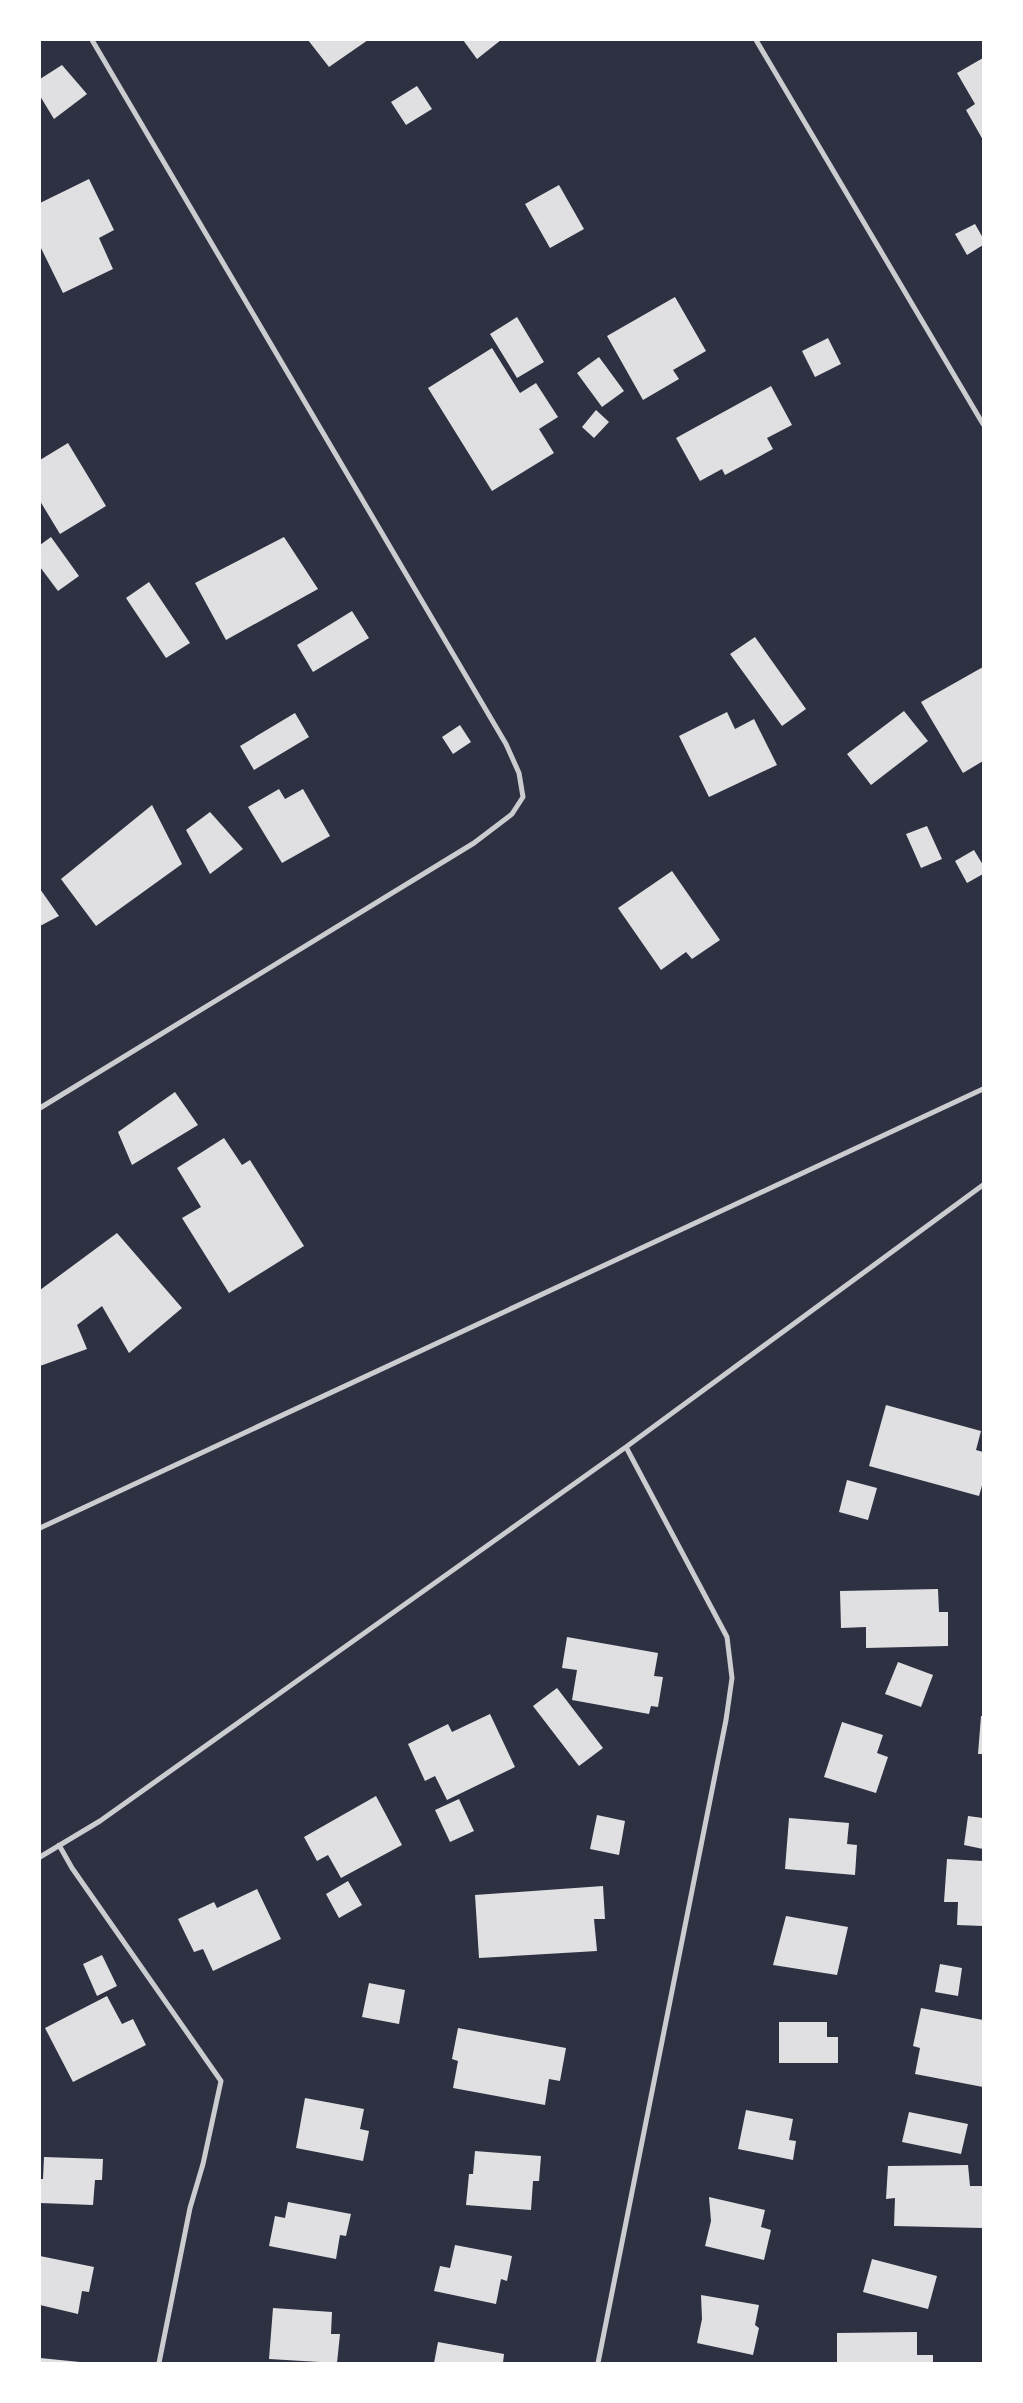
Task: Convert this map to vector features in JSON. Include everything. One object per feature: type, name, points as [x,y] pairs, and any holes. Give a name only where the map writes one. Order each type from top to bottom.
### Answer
[{"type":"street","points":[[40,1108],[474,843],[512,814],[522,798],[519,773],[506,744],[92,40]]},
{"type":"street","points":[[756,40],[983,424]]},
{"type":"street","points":[[40,1528],[983,1089]]},
{"type":"street","points":[[40,1856],[100,1822],[626,1447],[983,1185]]},
{"type":"street","points":[[598,2363],[726,1720],[732,1678],[727,1637],[626,1447]]},
{"type":"street","points":[[60,1845],[72,1868],[221,2081],[203,2164],[190,2208],[159,2363]]},
{"type":"building","points":[[308,40],[368,40],[329,67]]},
{"type":"building","points":[[463,40],[501,40],[477,59]]},
{"type":"building","points":[[983,58],[983,140],[966,110],[975,104],[957,73]]},
{"type":"building","points":[[62,65],[87,94],[54,119],[40,96],[40,79]]},
{"type":"building","points":[[417,86],[432,109],[406,125],[391,102]]},
{"type":"building","points":[[89,179],[114,230],[99,238],[113,269],[63,293],[40,246],[40,203]]},
{"type":"building","points":[[559,185],[584,229],[550,248],[525,204]]},
{"type":"building","points":[[975,224],[983,238],[983,245],[967,255],[955,234]]},
{"type":"building","points":[[675,297],[706,351],[673,370],[679,379],[643,400],[607,336]]},
{"type":"building","points":[[517,317],[544,362],[517,378],[490,334]]},
{"type":"building","points":[[828,338],[841,364],[815,377],[802,351]]},
{"type":"building","points":[[492,348],[520,393],[536,383],[558,417],[539,429],[554,453],[492,491],[428,388]]},
{"type":"building","points":[[599,357],[624,391],[602,407],[577,373]]},
{"type":"building","points":[[771,386],[792,425],[767,438],[773,449],[725,475],[722,469],[700,481],[676,438]]},
{"type":"building","points":[[596,410],[609,422],[594,438],[582,427]]},
{"type":"building","points":[[68,443],[106,506],[60,534],[40,501],[40,460]]},
{"type":"building","points":[[51,537],[79,576],[58,591],[40,567],[40,545]]},
{"type":"building","points":[[284,537],[318,589],[226,640],[195,583]]},
{"type":"building","points":[[149,582],[190,643],[166,658],[126,598]]},
{"type":"building","points":[[352,611],[369,638],[313,672],[297,645]]},
{"type":"building","points":[[755,637],[806,709],[782,726],[730,654]]},
{"type":"building","points":[[983,667],[983,761],[963,773],[921,702]]},
{"type":"building","points":[[904,711],[928,741],[871,785],[847,754]]},
{"type":"building","points":[[727,712],[735,729],[754,719],[777,765],[709,797],[679,736]]},
{"type":"building","points":[[295,713],[309,737],[254,770],[240,746]]},
{"type":"building","points":[[460,725],[471,742],[453,754],[442,737]]},
{"type":"building","points":[[279,789],[285,799],[303,789],[330,836],[282,863],[248,807]]},
{"type":"building","points":[[152,805],[182,864],[96,926],[61,879]]},
{"type":"building","points":[[210,812],[243,849],[210,874],[186,830]]},
{"type":"building","points":[[927,826],[942,859],[921,868],[906,834]]},
{"type":"building","points":[[974,850],[983,865],[983,874],[967,883],[955,861]]},
{"type":"building","points":[[672,871],[720,940],[692,959],[686,952],[661,970],[618,908]]},
{"type":"building","points":[[40,889],[59,916],[40,926]]},
{"type":"building","points":[[175,1092],[198,1125],[132,1165],[118,1132]]},
{"type":"building","points":[[224,1138],[242,1165],[250,1160],[304,1246],[229,1293],[182,1218],[201,1207],[177,1168]]},
{"type":"building","points":[[117,1233],[182,1308],[129,1353],[102,1306],[77,1325],[87,1349],[40,1366],[40,1290]]},
{"type":"building","points":[[886,1405],[981,1431],[976,1450],[983,1452],[983,1482],[979,1496],[869,1466]]},
{"type":"building","points":[[847,1480],[877,1488],[868,1520],[839,1512]]},
{"type":"building","points":[[938,1589],[939,1612],[948,1612],[948,1646],[866,1648],[866,1627],[841,1628],[840,1591]]},
{"type":"building","points":[[567,1637],[658,1653],[654,1676],[663,1677],[658,1707],[651,1706],[649,1714],[572,1700],[577,1670],[562,1668]]},
{"type":"building","points":[[898,1662],[933,1675],[921,1707],[885,1694]]},
{"type":"building","points":[[557,1688],[603,1748],[579,1766],[533,1706]]},
{"type":"building","points":[[490,1714],[515,1767],[447,1800],[435,1776],[425,1781],[408,1744],[448,1724],[452,1732]]},
{"type":"building","points":[[981,1716],[983,1716],[983,1754],[978,1754]]},
{"type":"building","points":[[842,1722],[883,1735],[877,1753],[888,1757],[876,1793],[824,1777]]},
{"type":"building","points":[[376,1796],[402,1845],[341,1878],[328,1855],[317,1861],[304,1837]]},
{"type":"building","points":[[459,1799],[474,1831],[450,1842],[435,1810]]},
{"type":"building","points":[[597,1815],[625,1821],[619,1855],[590,1849]]},
{"type":"building","points":[[968,1816],[983,1818],[983,1849],[964,1845]]},
{"type":"building","points":[[789,1818],[849,1823],[847,1844],[857,1845],[855,1875],[785,1869]]},
{"type":"building","points":[[947,1859],[983,1861],[983,1926],[957,1925],[958,1902],[944,1902]]},
{"type":"building","points":[[348,1881],[362,1905],[339,1918],[326,1894]]},
{"type":"building","points":[[603,1886],[605,1919],[594,1919],[597,1951],[479,1958],[475,1895]]},
{"type":"building","points":[[257,1889],[281,1939],[213,1971],[203,1949],[194,1952],[178,1919],[214,1902],[217,1908]]},
{"type":"building","points":[[786,1916],[848,1927],[837,1975],[773,1965]]},
{"type":"building","points":[[102,1955],[117,1986],[97,1996],[83,1964]]},
{"type":"building","points":[[940,1964],[962,1968],[958,1996],[935,1992]]},
{"type":"building","points":[[369,1983],[405,1990],[399,2024],[362,2017]]},
{"type":"building","points":[[107,1996],[122,2024],[133,2019],[146,2045],[73,2082],[45,2028]]},
{"type":"building","points":[[921,2008],[983,2020],[983,2087],[915,2074],[920,2048],[913,2046]]},
{"type":"building","points":[[779,2022],[827,2022],[827,2037],[838,2037],[838,2063],[779,2063]]},
{"type":"building","points":[[458,2028],[566,2048],[560,2081],[549,2079],[545,2105],[453,2088],[458,2061],[452,2059]]},
{"type":"building","points":[[305,2098],[364,2109],[360,2129],[369,2131],[363,2161],[296,2148]]},
{"type":"building","points":[[746,2110],[793,2119],[789,2140],[796,2141],[793,2160],[738,2149]]},
{"type":"building","points":[[909,2112],[968,2124],[961,2154],[902,2142]]},
{"type":"building","points":[[475,2151],[541,2156],[539,2181],[533,2181],[531,2210],[466,2205],[469,2174],[473,2174]]},
{"type":"building","points":[[44,2157],[103,2159],[102,2180],[95,2180],[93,2205],[40,2203],[40,2179],[43,2179]]},
{"type":"building","points":[[968,2165],[970,2186],[983,2186],[983,2228],[894,2226],[895,2198],[886,2199],[888,2166]]},
{"type":"building","points":[[709,2197],[765,2210],[761,2227],[771,2230],[764,2260],[705,2246],[711,2221]]},
{"type":"building","points":[[288,2202],[351,2214],[346,2236],[340,2235],[336,2259],[269,2246],[275,2216],[285,2218]]},
{"type":"building","points":[[455,2245],[512,2256],[507,2281],[501,2279],[496,2304],[434,2291],[440,2266],[450,2268]]},
{"type":"building","points":[[40,2256],[94,2267],[89,2292],[82,2291],[78,2314],[40,2305]]},
{"type":"building","points":[[872,2259],[937,2276],[928,2309],[863,2292]]},
{"type":"building","points":[[701,2295],[759,2305],[755,2325],[759,2328],[753,2355],[697,2343],[702,2319]]},
{"type":"building","points":[[273,2308],[332,2312],[331,2334],[340,2334],[337,2363],[269,2359]]},
{"type":"building","points":[[917,2332],[917,2355],[933,2355],[933,2363],[837,2363],[837,2333]]},
{"type":"building","points":[[438,2342],[504,2354],[503,2363],[434,2363]]},
{"type":"building","points":[[40,2358],[80,2362],[80,2363],[40,2363]]}]
